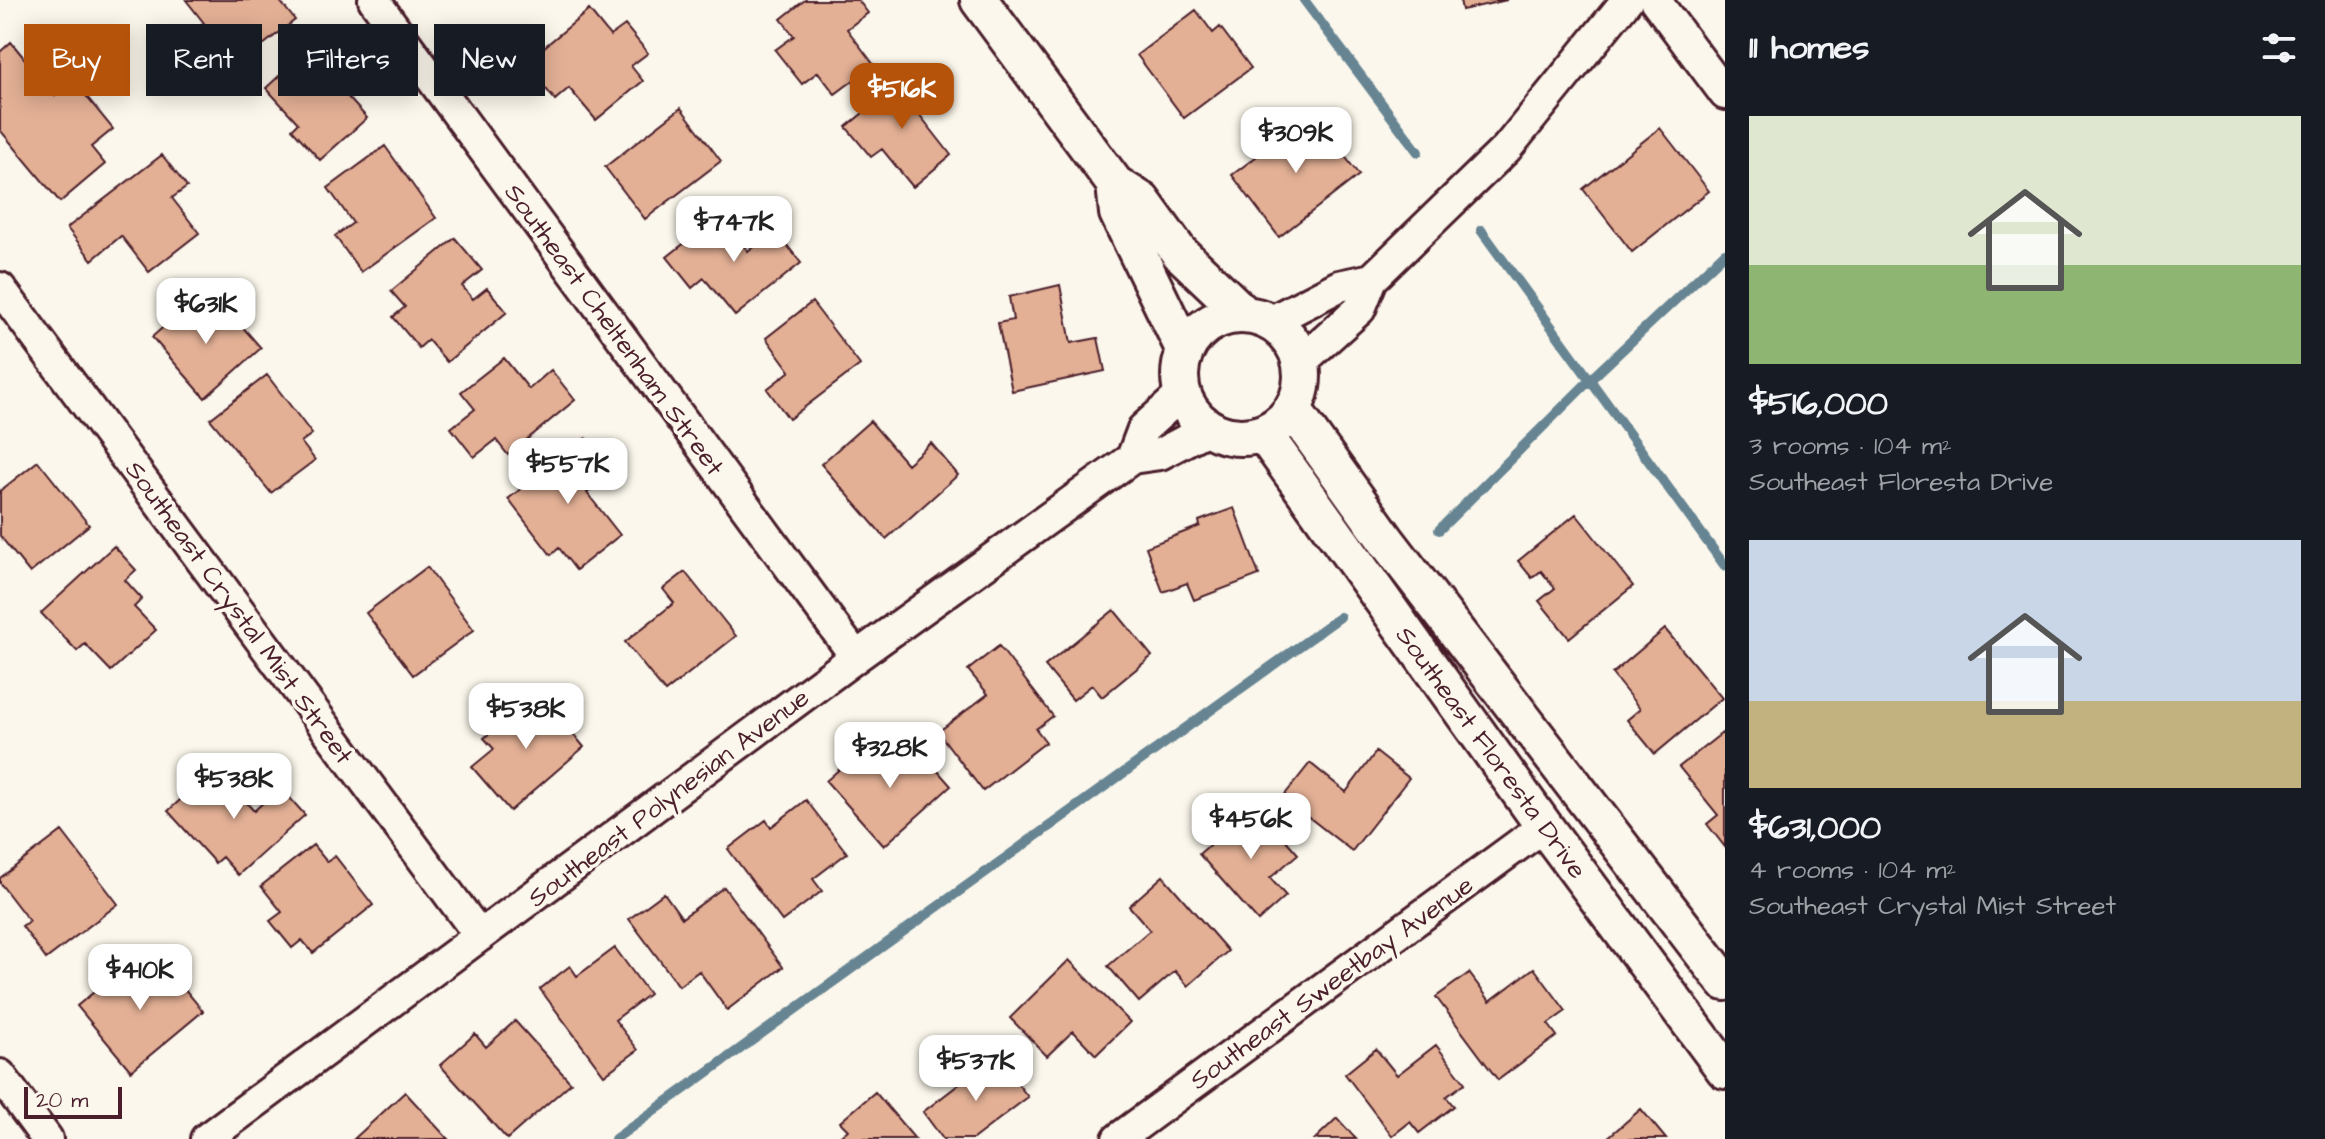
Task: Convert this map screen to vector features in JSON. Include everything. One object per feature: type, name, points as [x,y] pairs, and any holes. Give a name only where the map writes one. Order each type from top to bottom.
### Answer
[{"type":"street","name":"Southeast Cheltenham Street","points":[[374,0],[856,657]]},
{"type":"street","points":[[979,0],[1115,184],[1142,201],[1179,252],[1257,318],[1284,332],[1294,346],[1301,362],[1302,380],[1293,410],[1263,433],[1226,435],[1209,428],[1198,418],[1183,393],[1181,365],[1185,351],[1195,336],[1209,324],[1226,317],[1257,318],[1339,286],[1372,279]]},
{"type":"street","points":[[1301,362],[1360,309],[1372,279],[1507,148],[1627,0]]},
{"type":"street","points":[[1655,0],[1725,94]]},
{"type":"street","points":[[1115,184],[1118,213],[1185,351]]},
{"type":"street","name":"Southeast Crystal Mist Street","points":[[0,288],[480,936]]},
{"type":"street","name":"Southeast Polynesian Avenue","points":[[1132,458],[1143,429],[1183,393]]},
{"type":"street","name":"Southeast Floresta Drive","points":[[1293,410],[1386,540],[1725,982]]},
{"type":"street","name":"Southeast Polynesian Avenue","points":[[206,1139],[856,657],[1132,458],[1160,454],[1209,428]]},
{"type":"street","name":"Southeast Floresta Drive","points":[[1263,433],[1544,826],[1725,1070]]},
{"type":"street","name":"Southeast Sweetbay Avenue","points":[[1118,1139],[1544,826]]},
{"type":"street","points":[[0,1075],[47,1139]]},
{"type":"building","points":[[186,0],[279,0],[295,20],[290,24],[278,24],[278,33],[262,46],[262,24],[204,23]]},
{"type":"building","points":[[805,0],[858,0],[868,13],[847,29],[874,65],[835,94],[818,72],[802,84],[775,50],[794,36],[781,19]]},
{"type":"building","points":[[1460,0],[1507,0],[1462,10]]},
{"type":"building","points":[[589,10],[610,36],[625,25],[648,53],[631,66],[643,81],[596,120],[569,88],[555,100],[545,88],[545,46]]},
{"type":"building","points":[[1196,10],[1213,33],[1220,27],[1251,68],[1184,118],[1137,55]]},
{"type":"building","points":[[11,42],[24,58],[24,96],[86,96],[113,129],[91,147],[105,164],[60,202],[0,130],[0,52]]},
{"type":"building","points":[[913,72],[936,100],[919,114],[951,155],[913,187],[882,149],[871,157],[846,127]]},
{"type":"building","points":[[278,77],[278,96],[347,96],[367,118],[320,160],[292,129],[298,123],[266,88]]},
{"type":"building","points":[[681,108],[721,161],[645,219],[605,167]]},
{"type":"building","points":[[1313,114],[1359,175],[1279,237],[1232,175]]},
{"type":"building","points":[[1660,128],[1709,191],[1632,252],[1583,189]]},
{"type":"building","points":[[385,146],[436,218],[361,272],[335,236],[353,223],[328,188]]},
{"type":"building","points":[[162,155],[187,187],[172,198],[199,233],[149,272],[121,236],[92,260],[67,228]]},
{"type":"building","points":[[720,215],[748,251],[775,230],[801,263],[735,316],[704,278],[692,288],[667,257]]},
{"type":"building","points":[[455,238],[482,270],[462,286],[473,299],[487,288],[507,312],[447,362],[428,340],[419,348],[393,317],[405,307],[391,291]]},
{"type":"building","points":[[1060,285],[1071,343],[1098,338],[1105,371],[1012,391],[998,323],[1013,320],[1009,297]]},
{"type":"building","points":[[194,300],[211,320],[226,308],[261,348],[205,398],[152,337]]},
{"type":"building","points":[[812,302],[860,365],[789,419],[767,389],[790,371],[766,338]]},
{"type":"building","points":[[504,358],[529,389],[551,370],[575,400],[508,455],[496,440],[474,457],[451,428],[475,409],[461,392]]},
{"type":"building","points":[[267,375],[312,434],[301,442],[315,460],[271,493],[210,419]]},
{"type":"building","points":[[870,421],[907,464],[931,443],[958,475],[886,539],[821,464]]},
{"type":"building","points":[[586,438],[613,473],[587,493],[620,535],[576,570],[559,548],[551,555],[508,499]]},
{"type":"building","points":[[38,461],[89,525],[30,573],[0,536],[0,491]]},
{"type":"building","points":[[1234,508],[1259,575],[1194,600],[1187,583],[1163,592],[1146,547],[1200,526],[1199,521]]},
{"type":"building","points":[[1576,514],[1633,586],[1569,638],[1539,601],[1555,588],[1541,571],[1532,578],[1518,561]]},
{"type":"building","points":[[114,546],[136,570],[125,580],[142,599],[134,607],[156,630],[111,671],[85,644],[77,651],[41,613]]},
{"type":"building","points":[[427,567],[474,630],[413,675],[366,613]]},
{"type":"building","points":[[685,572],[736,636],[665,692],[625,642],[674,603],[663,589]]},
{"type":"building","points":[[1114,610],[1152,656],[1102,697],[1092,685],[1073,700],[1045,666]]},
{"type":"building","points":[[1665,629],[1722,698],[1655,754],[1627,720],[1640,709],[1612,674]]},
{"type":"building","points":[[999,646],[1053,716],[1036,729],[1046,742],[983,791],[938,732],[988,694],[968,670]]},
{"type":"building","points":[[538,692],[584,747],[510,811],[472,767],[494,749],[484,738]]},
{"type":"building","points":[[1722,733],[1725,738],[1725,847],[1707,824],[1718,815],[1679,767]]},
{"type":"building","points":[[908,737],[951,786],[884,846],[826,781],[853,757],[869,773]]},
{"type":"building","points":[[1376,752],[1409,778],[1352,851],[1283,797],[1310,763],[1346,792]]},
{"type":"building","points":[[215,768],[254,811],[280,787],[305,815],[238,875],[222,857],[215,863],[168,811]]},
{"type":"building","points":[[806,800],[847,853],[813,879],[822,891],[782,921],[728,849],[766,820],[771,827]]},
{"type":"building","points":[[1255,805],[1298,854],[1270,878],[1286,896],[1258,921],[1199,854]]},
{"type":"building","points":[[62,831],[118,904],[46,959],[22,926],[29,921],[0,883],[0,878]]},
{"type":"building","points":[[313,845],[327,862],[335,856],[373,905],[313,953],[302,940],[292,948],[270,921],[282,912],[261,886]]},
{"type":"building","points":[[1163,876],[1228,951],[1188,986],[1175,971],[1139,1002],[1108,966],[1150,930],[1129,906]]},
{"type":"building","points":[[724,887],[783,967],[727,1010],[699,971],[679,986],[629,919],[664,893],[682,918]]},
{"type":"building","points":[[615,948],[649,994],[615,1020],[638,1050],[604,1075],[540,989],[570,966],[577,976]]},
{"type":"building","points":[[160,959],[203,1011],[131,1071],[77,1006],[127,965],[138,978]]},
{"type":"building","points":[[1069,960],[1130,1022],[1096,1055],[1073,1031],[1047,1056],[1010,1018]]},
{"type":"building","points":[[1534,968],[1566,1011],[1548,1024],[1557,1036],[1498,1080],[1436,997],[1469,973],[1490,1001]]},
{"type":"building","points":[[515,1021],[571,1083],[507,1139],[440,1065],[475,1034],[486,1047]]},
{"type":"building","points":[[1436,1045],[1465,1083],[1446,1097],[1454,1106],[1419,1133],[1410,1122],[1392,1136],[1345,1074],[1376,1049],[1397,1075]]},
{"type":"building","points":[[996,1056],[1028,1097],[973,1139],[943,1139],[923,1112]]},
{"type":"building","points":[[405,1092],[448,1139],[354,1139]]},
{"type":"building","points":[[875,1092],[915,1139],[837,1139],[848,1130],[840,1122]]},
{"type":"building","points":[[1641,1109],[1666,1139],[1606,1139]]},
{"type":"building","points":[[1337,1118],[1356,1139],[1315,1139]]},
{"type":"waterway","points":[[1304,0],[1418,152]]},
{"type":"waterway","points":[[1481,230],[1725,566]]},
{"type":"waterway","points":[[1439,530],[1590,380],[1725,253]]},
{"type":"waterway","points":[[615,1139],[1340,617]]}]
